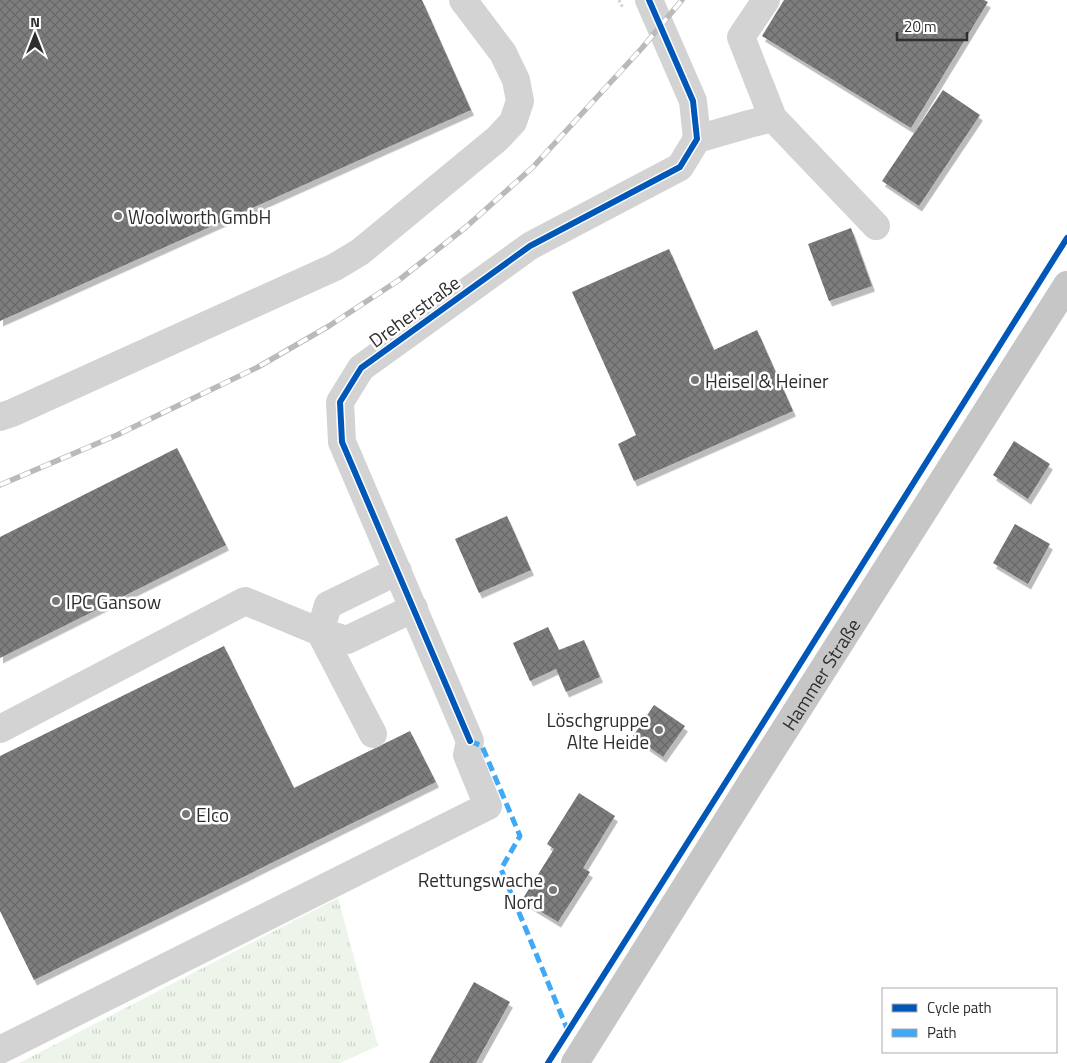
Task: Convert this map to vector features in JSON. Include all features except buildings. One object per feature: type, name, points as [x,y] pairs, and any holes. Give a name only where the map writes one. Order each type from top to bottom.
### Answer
[{"type":"main road","name":"Hammer Straße","points":[[575,1063],[750,783],[1067,285]]},
{"type":"street","points":[[0,417],[12,414],[335,267],[360,252],[497,139],[513,122],[520,101],[516,80],[503,53],[463,0]]},
{"type":"street","points":[[649,0],[693,101],[697,139],[773,118]]},
{"type":"street","points":[[766,0],[741,37],[773,118],[876,226]]},
{"type":"street","name":"Dreherstraße","points":[[0,1050],[488,806],[467,755],[470,741],[342,442],[340,402],[361,368],[530,246],[680,167],[697,139]]},
{"type":"street","points":[[372,734],[320,632],[328,605],[398,571]]},
{"type":"street","points":[[0,729],[245,601],[320,632],[346,640],[414,608]]},
{"type":"green space","points":[[338,898],[378,1046],[340,1063],[19,1063]]},
{"type":"railway","points":[[0,485],[117,435],[258,367],[329,326],[399,280],[466,227],[533,167],[642,48],[682,0]]},
{"type":"marked path","points":[[470,741],[482,746],[520,836],[501,869],[568,1031]]},
{"type":"cycle path","points":[[470,741],[342,442],[340,402],[361,368],[530,246],[680,167],[697,139],[693,101],[649,0]]},
{"type":"cycle path","points":[[548,1063],[1067,238]]},
{"type":"place","name":"Woolworth GmbH","points":[[118,216]]},
{"type":"place","name":"Heisel & Heiner","points":[[695,380]]},
{"type":"place","name":"IPC Gansow","points":[[56,601]]},
{"type":"place","name":"Löschgruppe Alte Heide","points":[[659,730]]},
{"type":"place","name":"Elco","points":[[186,814]]},
{"type":"place","name":"Rettungswache Nord","points":[[553,890]]}]
